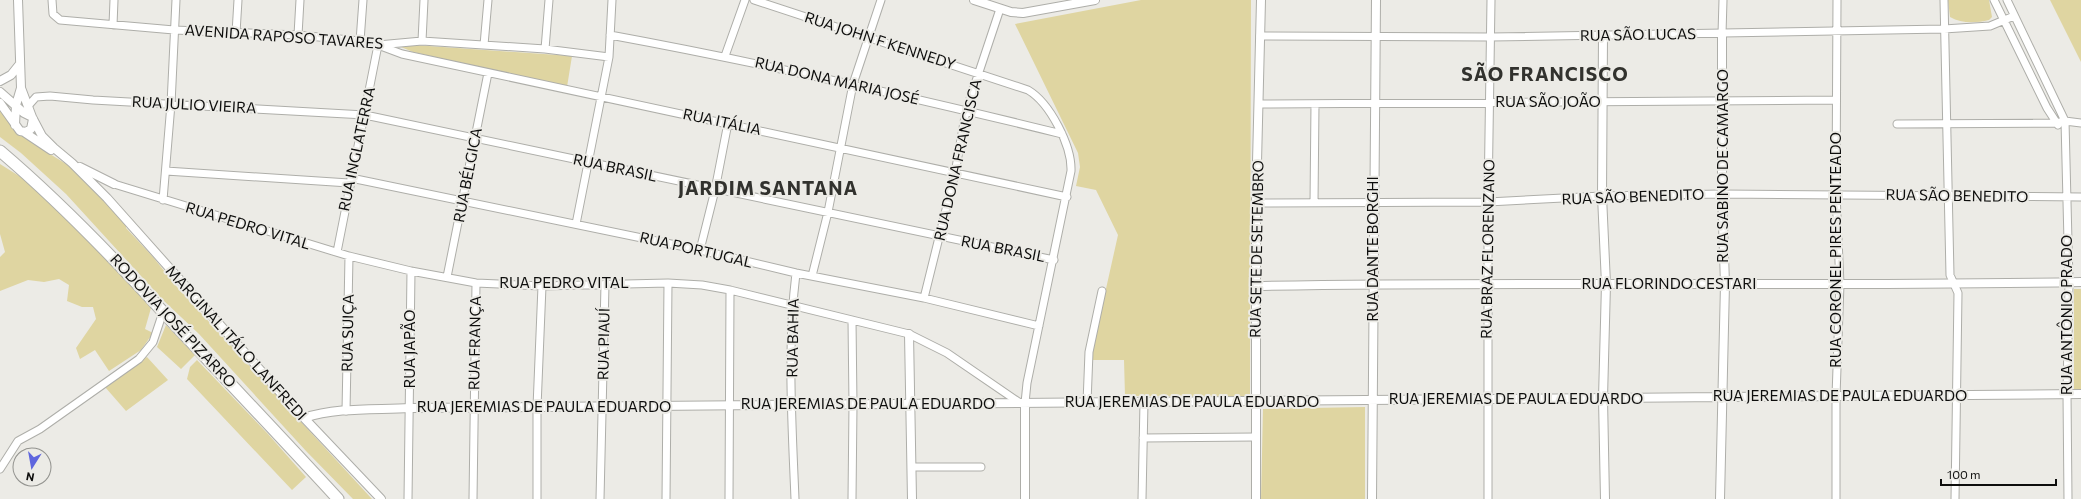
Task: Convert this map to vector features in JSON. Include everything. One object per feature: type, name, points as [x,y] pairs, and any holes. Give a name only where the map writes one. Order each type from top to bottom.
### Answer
[{"type":"main road","name":"RODOVIA JOSÉ PIZARRO","points":[[0,151],[40,184],[135,279],[338,499]]},
{"type":"street","points":[[18,0],[19,65],[21,88],[32,118],[47,142],[72,163]]},
{"type":"street","name":"AVENIDA RAPOSO TAVARES","points":[[52,0],[51,9],[55,17],[60,20],[174,30],[298,35],[360,41],[378,45],[422,41],[545,49],[609,57]]},
{"type":"street","points":[[113,25],[114,0]]},
{"type":"street","points":[[163,200],[171,104],[176,0]]},
{"type":"street","points":[[236,33],[238,0]]},
{"type":"street","points":[[298,35],[300,0]]},
{"type":"street","points":[[360,41],[363,0]]},
{"type":"street","points":[[422,41],[424,0]]},
{"type":"street","points":[[484,45],[488,0]]},
{"type":"street","points":[[545,49],[549,0]]},
{"type":"street","points":[[576,224],[609,57],[612,0]]},
{"type":"street","points":[[725,56],[745,0]]},
{"type":"street","name":"RUA JOHN F KENNEDY","points":[[754,0],[1028,90],[1040,99],[1062,134]]},
{"type":"street","points":[[812,276],[828,212],[854,84],[867,37],[880,0]]},
{"type":"street","points":[[974,0],[1000,9],[1023,13],[1095,0]]},
{"type":"street","name":"RUA DONA FRANCISCA","points":[[924,298],[955,173],[966,111],[1004,0]]},
{"type":"street","name":"RUA SETE DE SETEMBRO","points":[[1256,499],[1256,203],[1261,0]]},
{"type":"street","name":"RUA DANTE BORGHI","points":[[1372,499],[1376,0]]},
{"type":"street","name":"RUA BRAZ FLORENZANO","points":[[1488,499],[1487,284],[1491,0]]},
{"type":"street","name":"RUA SABINO DE CAMARGO","points":[[1720,499],[1725,284],[1722,194],[1723,0]]},
{"type":"street","name":"RUA CORONEL PIRES PENTEADO","points":[[1836,499],[1836,396],[1840,284],[1836,194],[1837,0]]},
{"type":"street","points":[[1944,0],[1950,196],[1950,275],[1958,292],[1955,395],[1955,499]]},
{"type":"street","points":[[1994,0],[2056,123],[2064,131]]},
{"type":"street","points":[[2006,0],[2065,121]]},
{"type":"street","name":"RUA SÃO LUCAS","points":[[1260,36],[1491,37],[1944,29],[1990,26],[2014,16]]},
{"type":"street","name":"RUA DONA MARIA JOSÉ","points":[[610,35],[725,56],[854,84],[1062,134]]},
{"type":"street","points":[[1603,35],[1602,196],[1606,284],[1604,398],[1605,499]]},
{"type":"street","name":"RUA ITÁLIA","points":[[378,45],[402,54],[728,123],[1067,198]]},
{"type":"street","name":"RUA INGLATERRA","points":[[337,252],[378,45]]},
{"type":"street","points":[[0,81],[11,75],[19,65]]},
{"type":"street","name":"RUA BÉLGICA","points":[[447,277],[488,73]]},
{"type":"street","points":[[15,123],[16,105],[21,88]]},
{"type":"street","points":[[0,92],[32,118]]},
{"type":"street","name":"RUA JULIO VIEIRA","points":[[28,106],[36,97],[50,96],[93,100],[365,115]]},
{"type":"street","name":"RUA SÃO JOÃO","points":[[1259,104],[1836,100]]},
{"type":"street","points":[[0,103],[24,132],[72,163]]},
{"type":"street","points":[[1314,203],[1315,104]]},
{"type":"street","points":[[15,123],[17,116],[24,113]]},
{"type":"street","name":"RUA BRASIL","points":[[365,115],[476,137],[715,190],[828,212],[1054,260]]},
{"type":"street","points":[[24,132],[32,128],[32,118]]},
{"type":"street","points":[[1897,124],[2056,123],[2065,121],[2081,123]]},
{"type":"street","name":"RUA ANTÔNIO PRADO","points":[[2065,121],[2064,131],[2068,198],[2068,499]]},
{"type":"street","points":[[700,250],[715,190],[728,123]]},
{"type":"street","points":[[1025,499],[1022,403],[1067,198],[1072,162],[1062,134]]},
{"type":"street","name":"RUA PEDRO VITAL","points":[[72,163],[114,184],[163,200],[349,256],[411,271],[476,283],[542,286],[668,283],[702,285],[730,290],[909,334],[946,353],[1022,403]]},
{"type":"street","name":"MARGINAL ITÁLO LANFREDI","points":[[72,163],[107,198],[304,418],[381,499]]},
{"type":"street","name":"RUA PORTUGAL","points":[[166,171],[350,181],[463,201],[700,250],[796,273],[924,298],[1039,326]]},
{"type":"street","points":[[107,198],[106,190],[108,186],[114,184]]},
{"type":"street","name":"RUA SÃO BENEDITO","points":[[1256,203],[1374,204],[1488,202],[1602,196],[1722,194],[2081,197]]},
{"type":"street","name":"RUA SUIÇA","points":[[346,411],[349,256]]},
{"type":"street","name":"RUA JAPÃO","points":[[408,499],[411,271]]},
{"type":"street","name":"RUA BAHIA","points":[[795,499],[792,405],[793,305],[796,273]]},
{"type":"street","name":"RUA FLORINDO CESTARI","points":[[1256,286],[1487,284],[1955,284],[2081,282]]},
{"type":"street","name":"RUA FRANÇA","points":[[473,499],[473,408],[476,283]]},
{"type":"street","points":[[666,499],[668,283]]},
{"type":"street","name":"RUA PIAUÍ","points":[[600,499],[606,284]]},
{"type":"street","points":[[537,499],[537,407],[542,286]]},
{"type":"street","points":[[729,499],[730,290]]},
{"type":"street","points":[[1087,403],[1089,352],[1102,291]]},
{"type":"street","points":[[0,469],[18,441],[40,429],[139,359],[153,342],[164,312]]},
{"type":"street","points":[[852,320],[852,499]]},
{"type":"street","points":[[909,334],[912,499]]},
{"type":"street","name":"RUA JEREMIAS DE PAULA EDUARDO","points":[[304,418],[317,414],[346,411],[410,408],[2081,394]]},
{"type":"street","points":[[1142,499],[1144,402]]},
{"type":"street","points":[[1143,438],[1255,437]]},
{"type":"street","points":[[912,467],[981,467]]},
{"type":"shaded area","points":[[1141,0],[1251,0],[1250,397],[1125,396],[1124,360],[1093,360],[1091,356],[1118,235],[1096,190],[1076,186],[1080,167],[1078,153],[1015,24]]},
{"type":"shaded area","points":[[1948,0],[1989,0],[1992,17],[1989,20],[1979,22],[1959,21],[1950,17]]},
{"type":"shaded area","points":[[2050,0],[2081,0],[2081,62]]},
{"type":"shaded area","points":[[414,45],[572,56],[567,87],[413,52],[401,47]]},
{"type":"shaded area","points":[[0,109],[32,143],[76,170],[126,225],[126,228],[153,257],[177,287],[372,499],[353,499],[306,451],[199,334],[163,300],[66,194],[21,153],[0,137]]},
{"type":"shaded area","points":[[0,164],[35,186],[103,254],[151,308],[145,329],[153,333],[141,350],[109,371],[95,350],[80,359],[76,348],[96,319],[93,307],[82,307],[67,301],[69,285],[59,279],[44,282],[28,280],[0,291],[0,257],[5,252],[0,234]]},
{"type":"shaded area","points":[[2074,289],[2081,289],[2081,390],[2074,390]]},
{"type":"shaded area","points":[[166,325],[195,355],[181,369],[157,347]]},
{"type":"shaded area","points":[[147,357],[168,380],[126,411],[105,387]]},
{"type":"shaded area","points":[[197,360],[268,434],[306,477],[292,490],[187,379],[190,367]]},
{"type":"shaded area","points":[[1365,407],[1365,499],[1261,499],[1263,409]]},
{"type":"district","name":"SÃO FRANCISCO","points":[[1545,74]]},
{"type":"district","name":"JARDIM SANTANA","points":[[768,188]]}]
